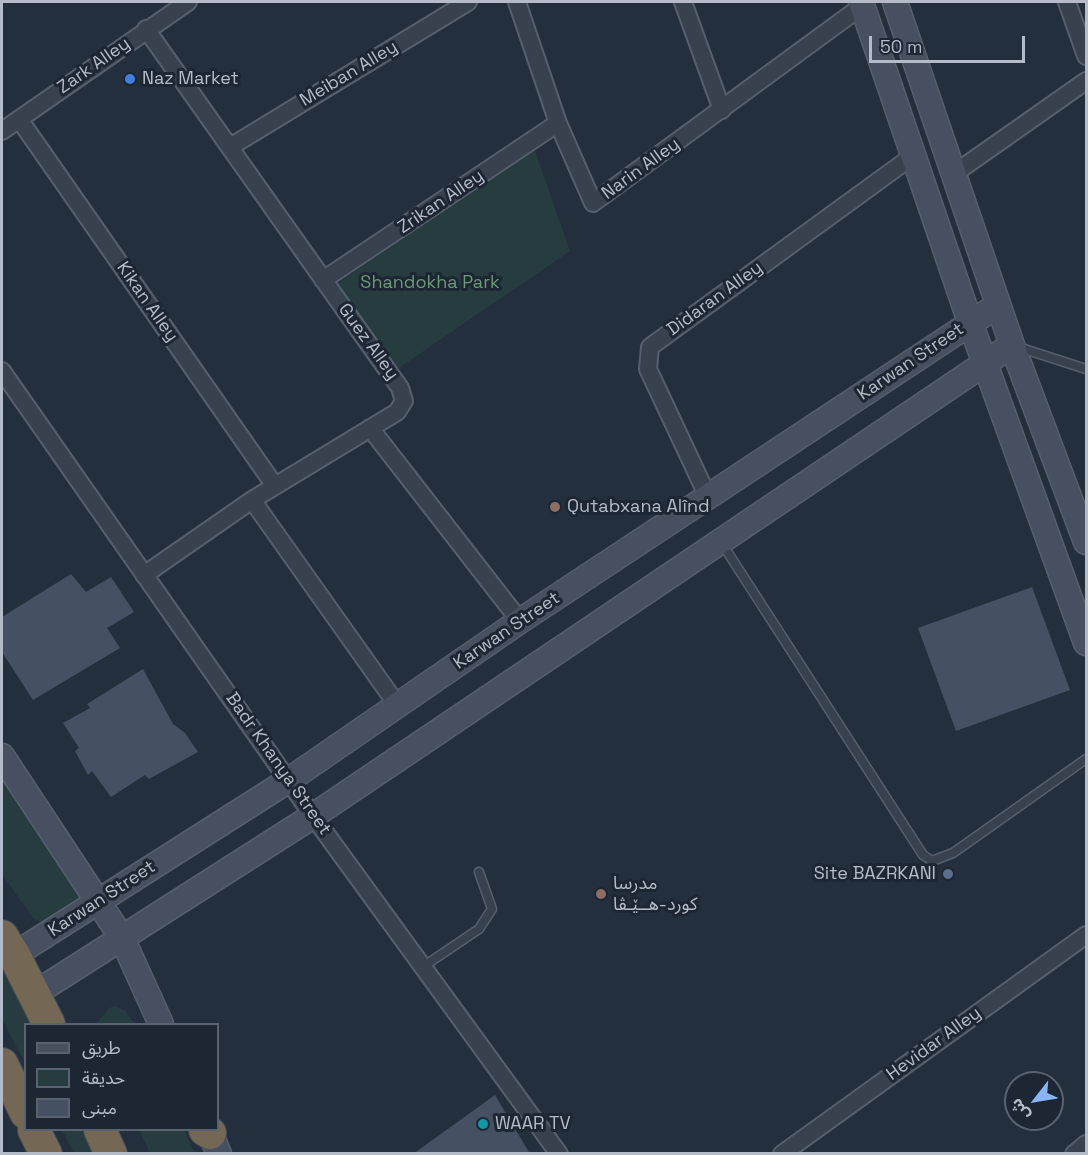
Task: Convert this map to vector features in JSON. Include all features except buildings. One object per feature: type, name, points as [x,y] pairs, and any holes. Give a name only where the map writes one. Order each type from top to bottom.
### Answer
[{"type":"highway","points":[[8,945],[48,1023]]},
{"type":"highway","points":[[2,1064],[24,1109]]},
{"type":"highway","points":[[34,1131],[46,1154]]},
{"type":"highway","points":[[100,1131],[111,1154]]},
{"type":"main road","points":[[896,2],[1012,345],[1086,542]]},
{"type":"main road","points":[[861,4],[970,322],[1086,644]]},
{"type":"main road","name":"Karwan Street","points":[[8,945],[99,902],[289,780],[520,621],[998,304]]},
{"type":"main road","points":[[34,994],[313,816],[1012,345]]},
{"type":"main road","points":[[2,756],[122,938],[161,1023]]},
{"type":"street","name":"Zark Alley","points":[[2,131],[188,2]]},
{"type":"street","name":"Meiban Alley","points":[[230,147],[468,2]]},
{"type":"street","name":"Narin Alley","points":[[517,2],[558,123],[593,203],[722,110],[861,4]]},
{"type":"street","points":[[683,2],[722,110]]},
{"type":"street","points":[[1068,2],[1086,56]]},
{"type":"street","name":"Guez Alley","points":[[144,575],[252,500],[397,412],[404,401],[400,388],[146,29]]},
{"type":"street","points":[[955,174],[1086,81]]},
{"type":"street","name":"Kikan Alley","points":[[19,119],[275,486]]},
{"type":"street","name":"Zrikan Alley","points":[[323,280],[558,123]]},
{"type":"street","name":"Didaran Alley","points":[[708,497],[648,369],[650,346],[914,154]]},
{"type":"street","name":"Badr Khanya Street","points":[[2,371],[313,816],[559,1154]]},
{"type":"street","points":[[370,428],[520,621]]},
{"type":"street","points":[[252,500],[398,706]]},
{"type":"street","name":"Hevidar Alley","points":[[782,1154],[1086,935]]},
{"type":"street","points":[[1074,1154],[1086,1144]]},
{"type":"lane","points":[[1012,345],[1086,369]]},
{"type":"lane","points":[[720,542],[923,855],[932,861],[953,853],[1086,759]]},
{"type":"lane","points":[[424,966],[479,929],[492,909],[479,872]]},
{"type":"green space","name":"Shandokha Park","points":[[534,148],[570,251],[393,372],[337,284]]},
{"type":"green space","points":[[2,764],[85,902],[43,923],[33,918],[2,874]]},
{"type":"green space","points":[[2,968],[33,1023],[24,1023],[24,1061],[2,1019]]},
{"type":"green space","points":[[115,1006],[125,1011],[134,1023],[97,1023],[109,1008]]},
{"type":"green space","points":[[63,1131],[87,1131],[98,1153],[74,1153]]},
{"type":"green space","points":[[139,1131],[184,1131],[195,1153],[150,1153]]},
{"type":"place","name":"Naz Market","points":[[130,79]]},
{"type":"place","name":"Qutabxana Alînd","points":[[555,507]]},
{"type":"place","name":"Site BAZRKANI","points":[[948,874]]},
{"type":"place","name":"مدرسا كورد-هــێـڤا","points":[[601,894]]},
{"type":"place","name":"WAAR TV","points":[[483,1124]]}]
